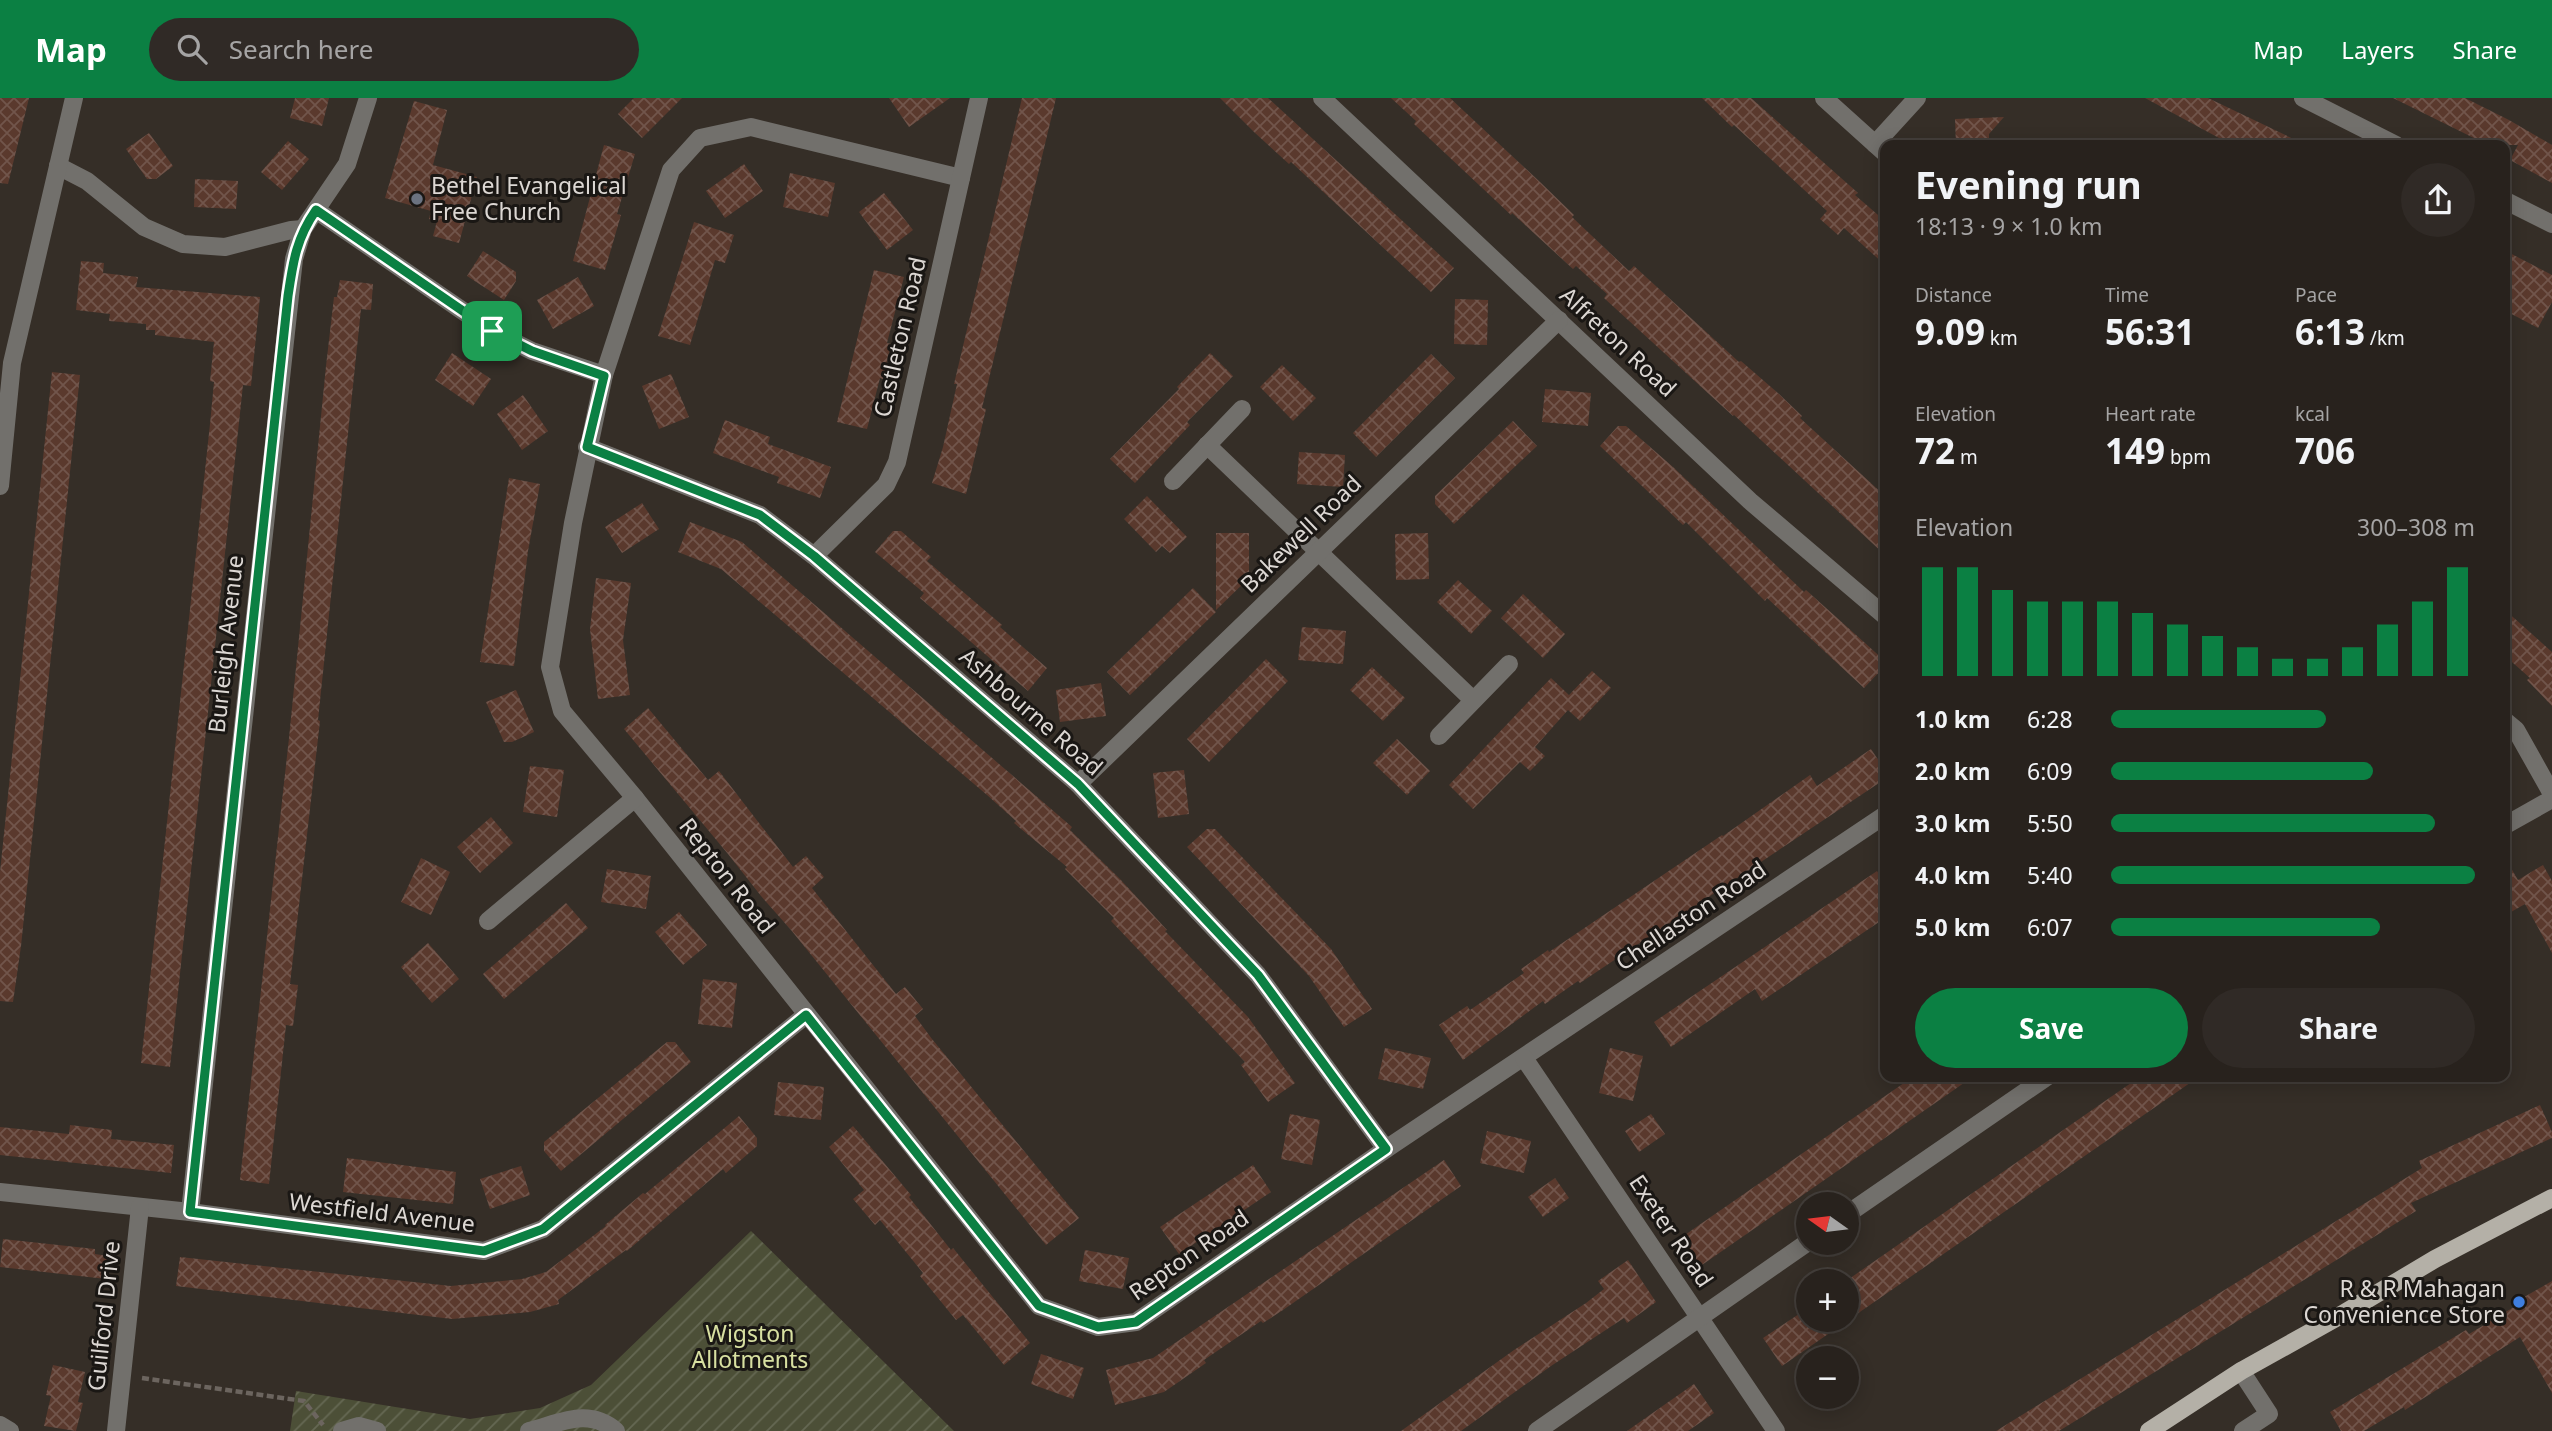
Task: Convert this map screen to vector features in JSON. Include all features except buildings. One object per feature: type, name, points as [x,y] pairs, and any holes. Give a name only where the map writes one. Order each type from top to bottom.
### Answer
[{"type":"main road","points":[[2149,1431],[2241,1371],[2435,1259],[2552,1198]]},
{"type":"street","points":[[0,486],[12,363],[74,98]]},
{"type":"street","name":"Burleigh Avenue","points":[[190,1212],[293,259],[303,229],[348,164],[368,98]]},
{"type":"street","name":"Castleton Road","points":[[814,556],[886,485],[897,462],[979,98]]},
{"type":"street","name":"Alfreton Road","points":[[1322,98],[1750,501],[1880,612]]},
{"type":"street","points":[[1824,98],[1880,148]]},
{"type":"street","points":[[1886,140],[1917,98]]},
{"type":"street","points":[[2304,98],[2386,140]]},
{"type":"street","name":"Repton Road","points":[[961,178],[751,127],[700,138],[671,170],[604,376],[587,447],[550,667],[562,711],[635,798],[1039,1306],[1098,1327],[1136,1322],[1386,1149],[1524,1058]]},
{"type":"street","points":[[58,166],[87,181],[144,227],[183,244],[225,247],[303,229]]},
{"type":"street","points":[[2510,203],[2552,225]]},
{"type":"street","points":[[316,210],[492,331],[532,351],[604,376]]},
{"type":"street","name":"Bakewell Road","points":[[1078,784],[1559,320]]},
{"type":"street","points":[[1173,481],[1242,409]]},
{"type":"street","points":[[1207,446],[1473,700]]},
{"type":"street","name":"Ashbourne Road","points":[[587,447],[760,515],[814,556],[1078,784],[1258,975],[1386,1149]]},
{"type":"street","points":[[1439,736],[1509,664]]},
{"type":"street","points":[[2510,725],[2516,730],[2552,797],[2510,822]]},
{"type":"street","points":[[488,921],[635,798]]},
{"type":"street","name":"Chellaston Road","points":[[1524,1058],[1880,818]]},
{"type":"street","name":"Westfield Avenue","points":[[0,1192],[190,1212],[484,1251],[543,1229],[806,1015]]},
{"type":"street","name":"Exeter Road","points":[[1524,1058],[1776,1431]]},
{"type":"street","points":[[1859,1206],[2039,1082]]},
{"type":"street","name":"Guilford Drive","points":[[116,1431],[140,1207]]},
{"type":"street","points":[[1537,1431],[1796,1250]]},
{"type":"street","points":[[2241,1371],[2269,1414],[2243,1431]]},
{"type":"street","points":[[529,1431],[586,1416],[607,1423],[616,1431]]},
{"type":"street","points":[[0,1425],[10,1431]]},
{"type":"street","points":[[342,1431],[359,1426],[377,1431]]},
{"type":"path","points":[[122,1377],[304,1402],[328,1431]]},
{"type":"green space","name":"Wigston Allotments","points":[[751,1231],[954,1431],[290,1431],[296,1391],[470,1419],[540,1408],[591,1385]]},
{"type":"place","name":"Bethel Evangelical Free Church","points":[[417,199]]},
{"type":"place","name":"R & R Mahagan Convenience Store","points":[[2519,1302]]},
{"type":"route","points":[[316,210],[492,331],[532,351],[604,376],[587,447],[760,515],[814,556],[1078,784],[1258,975],[1386,1149],[1136,1322],[1098,1327],[1039,1306],[806,1015],[543,1229],[484,1251],[190,1212],[288,296],[293,259],[303,229],[316,210]]}]
